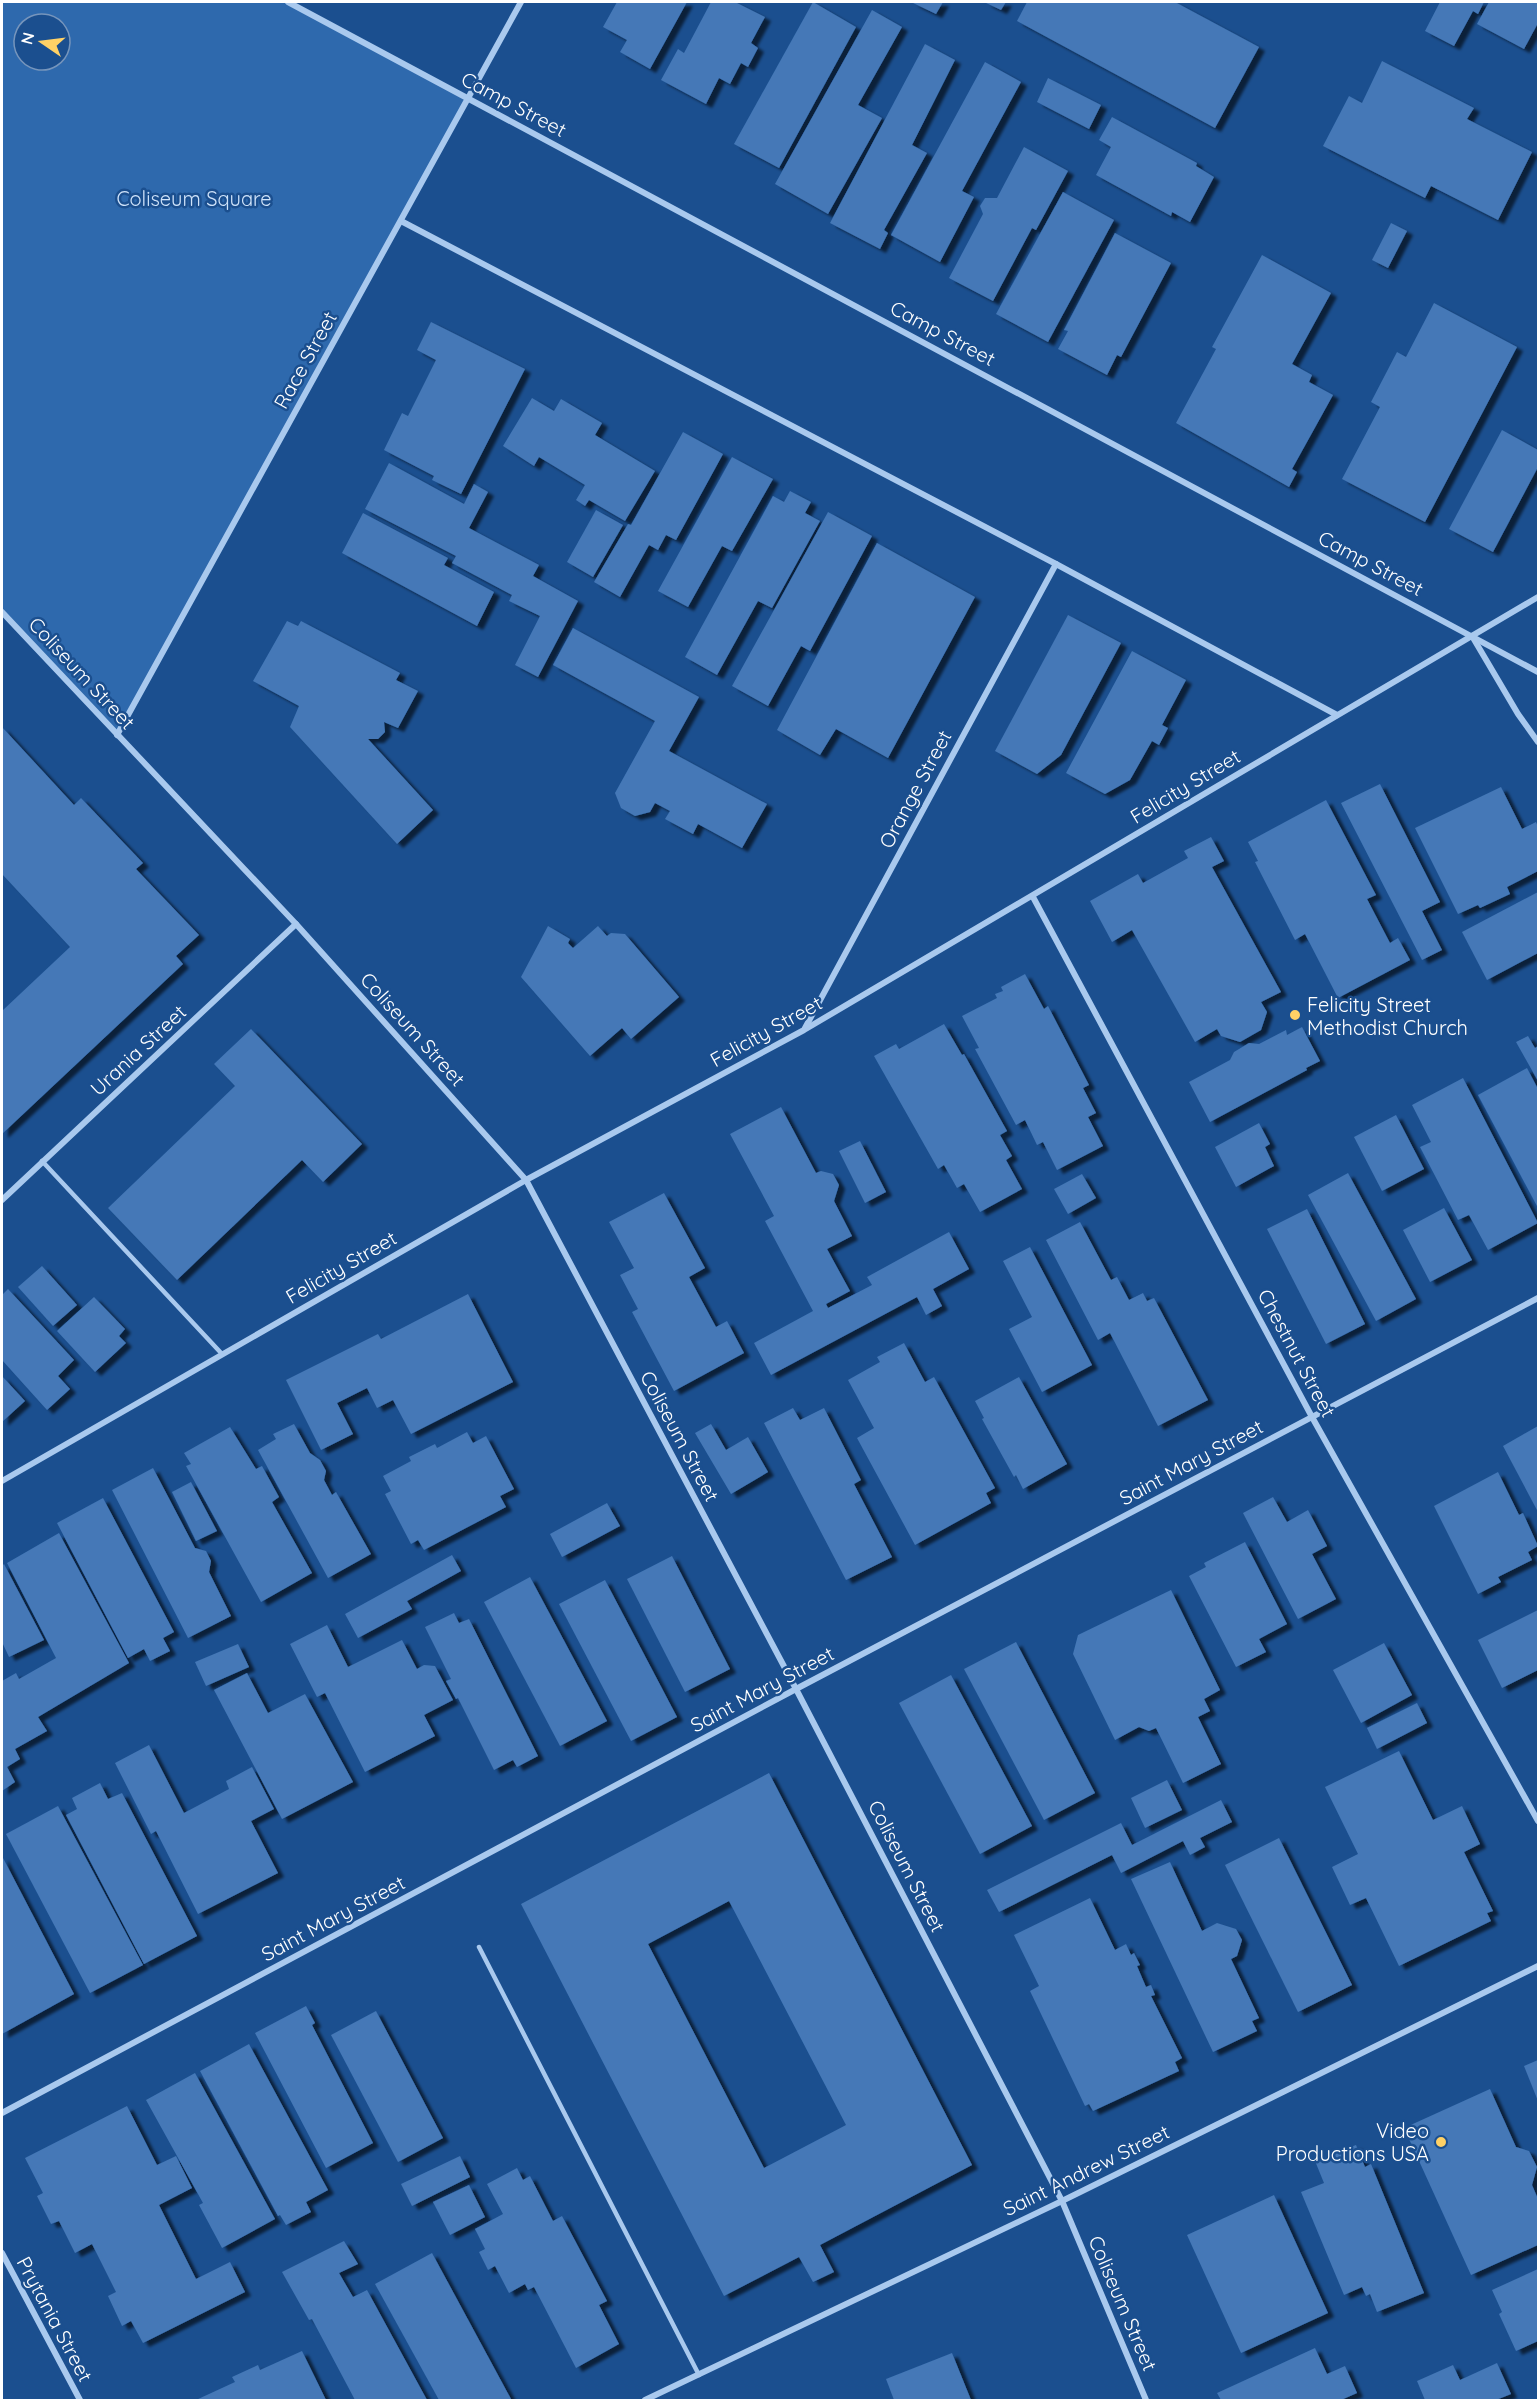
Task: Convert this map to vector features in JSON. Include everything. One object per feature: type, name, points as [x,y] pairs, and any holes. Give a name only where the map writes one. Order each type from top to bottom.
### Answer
[{"type":"street","name":"Camp Street","points":[[288,2],[1539,672]]},
{"type":"street","name":"Race Street","points":[[117,735],[521,2]]},
{"type":"street","points":[[401,221],[1056,564],[1337,715]]},
{"type":"street","name":"Orange Street","points":[[804,1030],[1056,564]]},
{"type":"street","name":"Felicity Street","points":[[2,1481],[525,1180],[804,1030],[1539,597]]},
{"type":"street","name":"Coliseum Street","points":[[2,612],[296,924],[525,1180],[796,1689],[1062,2201],[1146,2400]]},
{"type":"street","points":[[1472,636],[1518,714],[1539,742]]},
{"type":"street","name":"Chestnut Street","points":[[1033,897],[1312,1417],[1539,1821]]},
{"type":"street","name":"Urania Street","points":[[2,1200],[296,924]]},
{"type":"street","name":"Saint Mary Street","points":[[2,2113],[796,1689],[1539,1298]]},
{"type":"street","name":"Saint Andrew Street","points":[[645,2400],[1062,2201],[1539,1966]]},
{"type":"street","name":"Prytania Street","points":[[2,2253],[80,2400]]},
{"type":"lane","points":[[42,1161],[222,1354]]},
{"type":"lane","points":[[478,1947],[699,2375]]},
{"type":"green space","name":"Coliseum Square","points":[[2,2],[288,2],[469,99],[117,735],[2,612]]},
{"type":"building","points":[[617,2],[687,2],[650,69],[620,52],[627,40],[603,27]]},
{"type":"building","points":[[711,2],[735,2],[765,17],[751,43],[758,48],[748,67],[741,63],[730,84],[719,78],[706,104],[661,80],[678,49],[684,53]]},
{"type":"building","points":[[813,2],[856,27],[779,168],[734,144]]},
{"type":"building","points":[[911,2],[943,2],[936,14]]},
{"type":"building","points":[[984,2],[1006,2],[1001,10]]},
{"type":"building","points":[[1027,2],[1175,2],[1259,47],[1215,128],[1017,21]]},
{"type":"building","points":[[1440,2],[1484,2],[1478,14],[1473,11],[1454,46],[1425,31]]},
{"type":"building","points":[[1489,2],[1538,2],[1538,23],[1524,49],[1477,24]]},
{"type":"building","points":[[872,10],[902,27],[858,105],[882,118],[828,214],[775,184]]},
{"type":"building","points":[[925,44],[955,60],[912,145],[927,153],[884,230],[888,233],[880,249],[830,223]]},
{"type":"building","points":[[1382,61],[1474,108],[1467,119],[1532,152],[1498,220],[1431,186],[1425,198],[1323,146],[1349,96],[1362,103]]},
{"type":"building","points":[[985,62],[1021,82],[962,191],[974,197],[940,262],[891,235]]},
{"type":"building","points":[[1048,78],[1101,105],[1089,129],[1037,102]]},
{"type":"building","points":[[1112,117],[1197,163],[1196,166],[1214,177],[1190,222],[1172,212],[1171,216],[1096,175],[1111,147],[1099,140]]},
{"type":"building","points":[[1024,147],[1068,171],[1036,230],[1032,228],[993,301],[949,278],[983,214],[980,206],[985,198],[997,198]]},
{"type":"building","points":[[1063,192],[1114,220],[1048,342],[996,314]]},
{"type":"building","points":[[1391,223],[1407,231],[1388,268],[1372,260]]},
{"type":"building","points":[[1115,233],[1171,263],[1121,357],[1117,355],[1107,375],[1058,349],[1068,331],[1064,330]]},
{"type":"building","points":[[1262,255],[1331,293],[1292,364],[1312,375],[1309,382],[1333,395],[1292,469],[1297,472],[1289,487],[1176,423],[1216,349],[1212,347]]},
{"type":"building","points":[[1434,303],[1517,347],[1425,522],[1342,479],[1380,407],[1371,402],[1397,352],[1406,357]]},
{"type":"building","points":[[431,322],[525,369],[461,494],[432,480],[434,476],[384,450],[402,413],[408,416],[436,360],[417,350]]},
{"type":"building","points":[[532,398],[554,411],[561,399],[602,423],[595,435],[655,471],[625,521],[589,500],[585,506],[576,500],[585,485],[539,457],[534,466],[503,446]]},
{"type":"building","points":[[1502,430],[1538,450],[1538,467],[1493,552],[1449,529]]},
{"type":"building","points":[[683,432],[723,454],[676,540],[666,535],[658,550],[649,545],[620,597],[594,582],[628,524],[631,525]]},
{"type":"building","points":[[732,457],[773,479],[732,551],[722,546],[688,607],[658,591]]},
{"type":"building","points":[[389,463],[464,504],[474,484],[488,492],[469,528],[539,565],[533,576],[578,601],[538,677],[515,665],[540,616],[509,601],[512,595],[452,563],[456,556],[365,509]]},
{"type":"building","points":[[790,491],[811,502],[805,513],[820,521],[772,608],[758,601],[717,675],[685,657],[773,496],[784,502]]},
{"type":"building","points":[[596,510],[623,525],[593,577],[567,562]]},
{"type":"building","points":[[828,512],[872,536],[810,651],[801,646],[768,706],[732,686]]},
{"type":"building","points":[[363,513],[448,558],[444,565],[494,592],[477,626],[342,553]]},
{"type":"building","points":[[877,543],[975,597],[888,758],[836,729],[820,755],[777,730]]},
{"type":"building","points":[[1068,615],[1121,643],[1061,755],[1037,774],[995,751]]},
{"type":"building","points":[[287,621],[298,626],[301,621],[400,673],[396,680],[418,691],[398,728],[384,722],[385,732],[378,739],[368,739],[433,810],[397,844],[290,727],[299,706],[253,681]]},
{"type":"building","points":[[573,628],[699,697],[669,751],[767,804],[742,848],[698,824],[693,834],[665,819],[670,811],[655,803],[650,812],[635,816],[621,808],[615,793],[655,721],[553,665]]},
{"type":"building","points":[[1132,651],[1186,680],[1162,725],[1168,728],[1159,745],[1152,741],[1130,780],[1105,794],[1066,773]]},
{"type":"building","points":[[2,727],[74,805],[81,798],[143,863],[136,869],[199,935],[176,956],[183,964],[2,1134],[2,1011],[70,947],[2,874]]},
{"type":"building","points":[[1380,784],[1440,902],[1422,911],[1442,950],[1422,960],[1341,803]]},
{"type":"building","points":[[1501,787],[1522,829],[1536,822],[1538,871],[1507,887],[1510,894],[1480,908],[1478,905],[1458,914],[1415,828]]},
{"type":"building","points":[[1326,800],[1376,895],[1367,899],[1390,943],[1398,938],[1410,960],[1338,998],[1305,934],[1295,940],[1255,862],[1258,861],[1248,842]]},
{"type":"building","points":[[1211,837],[1224,861],[1212,867],[1281,992],[1261,1002],[1267,1012],[1261,1030],[1240,1042],[1221,1036],[1217,1029],[1195,1042],[1132,930],[1112,942],[1090,901],[1138,874],[1143,883],[1188,858],[1184,851]]},
{"type":"building","points":[[1538,892],[1538,953],[1487,980],[1462,932]]},
{"type":"building","points":[[548,926],[570,939],[568,943],[573,948],[598,926],[607,936],[611,933],[625,934],[679,997],[631,1039],[622,1028],[590,1056],[521,977]]},
{"type":"building","points":[[1025,974],[1044,1009],[1048,1006],[1089,1085],[1083,1088],[1096,1113],[1088,1117],[1103,1146],[1057,1170],[1043,1142],[1037,1145],[1025,1120],[1016,1125],[975,1049],[979,1048],[962,1016],[997,998],[995,994],[1003,991],[1001,987]]},
{"type":"building","points":[[944,1024],[962,1055],[964,1054],[1007,1131],[1000,1135],[1012,1156],[1006,1160],[1022,1189],[980,1212],[964,1184],[957,1188],[944,1165],[938,1169],[874,1056],[896,1044],[899,1049]]},
{"type":"building","points":[[1302,1027],[1320,1061],[1210,1122],[1189,1082],[1230,1060],[1234,1052],[1249,1043],[1259,1044],[1286,1030],[1287,1035]]},
{"type":"building","points":[[251,1029],[362,1144],[323,1182],[302,1160],[177,1280],[108,1208],[235,1086],[214,1064]]},
{"type":"building","points":[[1528,1036],[1535,1048],[1538,1046],[1538,1081],[1516,1042]]},
{"type":"building","points":[[1527,1068],[1538,1089],[1538,1208],[1478,1095]]},
{"type":"building","points":[[1463,1078],[1538,1223],[1488,1250],[1469,1215],[1458,1220],[1420,1147],[1431,1142],[1412,1105]]},
{"type":"building","points":[[781,1107],[816,1173],[821,1171],[833,1174],[839,1185],[834,1201],[852,1236],[827,1249],[850,1291],[826,1304],[828,1308],[872,1285],[867,1277],[949,1232],[969,1269],[933,1289],[942,1306],[926,1315],[917,1297],[771,1375],[754,1343],[813,1311],[765,1221],[774,1216],[730,1134]]},
{"type":"building","points":[[1396,1115],[1424,1169],[1382,1191],[1354,1137]]},
{"type":"building","points":[[1259,1123],[1270,1144],[1265,1147],[1274,1166],[1236,1187],[1215,1147]]},
{"type":"building","points":[[860,1141],[886,1192],[865,1203],[839,1151]]},
{"type":"building","points":[[1348,1173],[1416,1299],[1376,1321],[1308,1195]]},
{"type":"building","points":[[1082,1174],[1096,1198],[1068,1214],[1054,1189]]},
{"type":"building","points":[[664,1193],[705,1268],[689,1277],[716,1327],[727,1321],[744,1353],[674,1391],[632,1312],[638,1309],[620,1275],[634,1268],[609,1222]]},
{"type":"building","points":[[1444,1208],[1472,1260],[1430,1282],[1403,1230]]},
{"type":"building","points":[[1307,1209],[1365,1324],[1326,1344],[1267,1229]]},
{"type":"building","points":[[1080,1222],[1111,1280],[1117,1277],[1129,1300],[1143,1293],[1147,1301],[1154,1298],[1208,1400],[1158,1426],[1110,1333],[1098,1340],[1046,1240]]},
{"type":"building","points":[[1030,1247],[1092,1365],[1042,1392],[1009,1329],[1032,1317],[1003,1261]]},
{"type":"building","points":[[42,1266],[77,1305],[53,1326],[18,1287]]},
{"type":"building","points":[[8,1289],[74,1360],[58,1376],[70,1389],[47,1410],[2,1360],[2,1295]]},
{"type":"building","points":[[468,1294],[513,1382],[411,1434],[393,1400],[377,1408],[367,1388],[337,1403],[353,1434],[321,1450],[286,1380],[378,1334],[381,1339]]},
{"type":"building","points":[[94,1297],[125,1329],[119,1336],[126,1343],[95,1372],[57,1331]]},
{"type":"building","points":[[904,1343],[925,1382],[934,1377],[995,1488],[986,1493],[991,1503],[915,1545],[857,1438],[874,1428],[848,1380],[880,1362],[877,1357]]},
{"type":"building","points":[[2,1376],[25,1401],[2,1422]]},
{"type":"building","points":[[1019,1377],[1067,1464],[1023,1489],[982,1419],[984,1418],[975,1401]]},
{"type":"building","points":[[793,1408],[800,1420],[824,1408],[861,1480],[854,1484],[892,1557],[846,1580],[764,1423]]},
{"type":"building","points":[[294,1424],[310,1453],[320,1460],[326,1471],[324,1480],[332,1495],[336,1492],[371,1554],[328,1578],[258,1450],[276,1439],[273,1434]]},
{"type":"building","points":[[711,1424],[726,1450],[748,1437],[768,1472],[731,1494],[695,1433]]},
{"type":"building","points":[[1538,1426],[1538,1512],[1503,1446]]},
{"type":"building","points":[[230,1427],[256,1469],[262,1466],[279,1497],[272,1502],[312,1573],[261,1602],[186,1466],[191,1464],[184,1453]]},
{"type":"building","points":[[467,1432],[473,1443],[486,1436],[514,1489],[500,1496],[506,1507],[424,1550],[418,1540],[411,1544],[385,1494],[391,1491],[383,1476],[411,1461],[409,1457],[435,1444],[437,1448]]},
{"type":"building","points":[[153,1468],[195,1548],[206,1551],[211,1561],[209,1572],[231,1616],[188,1638],[112,1490]]},
{"type":"building","points":[[1498,1472],[1519,1515],[1523,1513],[1538,1546],[1528,1552],[1532,1560],[1498,1577],[1501,1582],[1478,1594],[1434,1506]]},
{"type":"building","points":[[191,1482],[217,1531],[196,1541],[172,1492]]},
{"type":"building","points":[[1273,1497],[1287,1522],[1308,1510],[1327,1546],[1312,1554],[1336,1599],[1298,1619],[1243,1513]]},
{"type":"building","points":[[103,1498],[174,1632],[163,1638],[170,1651],[150,1661],[144,1649],[128,1658],[57,1523]]},
{"type":"building","points":[[607,1503],[620,1526],[562,1557],[550,1534]]},
{"type":"building","points":[[59,1533],[129,1663],[38,1717],[47,1731],[15,1749],[20,1759],[7,1767],[15,1782],[2,1791],[2,1681],[16,1673],[19,1679],[56,1658],[7,1563]]},
{"type":"building","points":[[1245,1542],[1287,1624],[1259,1639],[1266,1652],[1236,1667],[1189,1576],[1206,1567],[1204,1563]]},
{"type":"building","points":[[452,1555],[461,1571],[407,1601],[412,1609],[358,1638],[345,1614]]},
{"type":"building","points":[[672,1556],[730,1669],[685,1692],[627,1579]]},
{"type":"building","points":[[4,1564],[44,1640],[9,1657],[2,1642],[2,1566]]},
{"type":"building","points":[[530,1577],[607,1721],[560,1746],[484,1602]]},
{"type":"building","points":[[605,1580],[677,1717],[631,1741],[559,1604]]},
{"type":"building","points":[[1171,1590],[1220,1690],[1204,1699],[1210,1711],[1198,1717],[1221,1764],[1183,1783],[1156,1728],[1149,1731],[1139,1727],[1115,1740],[1073,1654],[1078,1635]]},
{"type":"building","points":[[1538,1610],[1538,1670],[1502,1688],[1478,1640]]},
{"type":"building","points":[[454,1613],[459,1623],[469,1619],[538,1756],[517,1767],[513,1760],[494,1770],[458,1698],[456,1699],[446,1681],[451,1679],[425,1627]]},
{"type":"building","points":[[327,1625],[348,1667],[402,1640],[417,1669],[424,1665],[435,1666],[453,1700],[424,1715],[435,1736],[365,1772],[325,1693],[317,1697],[290,1644]]},
{"type":"building","points":[[1016,1642],[1095,1793],[1044,1820],[964,1669]]},
{"type":"building","points":[[1384,1643],[1412,1695],[1361,1723],[1333,1670]]},
{"type":"building","points":[[238,1644],[249,1667],[206,1686],[195,1662]]},
{"type":"building","points":[[247,1673],[268,1713],[305,1694],[353,1782],[282,1819],[214,1690]]},
{"type":"building","points":[[951,1675],[1032,1826],[980,1854],[899,1703]]},
{"type":"building","points":[[1417,1703],[1427,1723],[1377,1749],[1367,1728]]},
{"type":"building","points":[[149,1745],[184,1813],[229,1789],[226,1781],[252,1767],[274,1809],[251,1821],[278,1873],[198,1914],[156,1831],[151,1834],[115,1763]]},
{"type":"building","points":[[1399,1751],[1433,1820],[1462,1806],[1480,1844],[1464,1852],[1493,1911],[1487,1913],[1491,1921],[1399,1966],[1366,1898],[1350,1905],[1332,1867],[1358,1854],[1325,1787]]},
{"type":"building","points":[[769,1773],[972,2165],[820,2245],[834,2272],[813,2282],[799,2257],[724,2296],[521,1904]],"holes":[[[729,1901],[846,2125],[764,2168],[648,1944]]]},
{"type":"building","points":[[1167,1780],[1182,1810],[1145,1828],[1131,1798]]},
{"type":"building","points":[[100,1783],[108,1799],[122,1793],[197,1936],[144,1964],[66,1815],[77,1809],[72,1798]]},
{"type":"building","points":[[1221,1800],[1232,1822],[1200,1838],[1205,1847],[1190,1855],[1183,1841],[1121,1873],[1112,1855],[999,1912],[987,1890],[1121,1823],[1132,1845]]},
{"type":"building","points":[[58,1806],[143,1965],[90,1993],[6,1834]]},
{"type":"building","points":[[1279,1838],[1352,1985],[1298,2012],[1225,1865]]},
{"type":"building","points":[[2,1856],[74,1994],[2,2034]]},
{"type":"building","points":[[1170,1862],[1202,1931],[1217,1923],[1236,1929],[1242,1940],[1237,1956],[1231,1959],[1259,2018],[1252,2021],[1257,2031],[1213,2052],[1131,1879]]},
{"type":"building","points":[[1090,1898],[1115,1950],[1126,1944],[1131,1955],[1134,1953],[1146,1987],[1151,1985],[1155,1995],[1151,1996],[1182,2058],[1175,2062],[1179,2071],[1093,2111],[1089,2104],[1085,2106],[1030,1991],[1039,1986],[1014,1935]]},
{"type":"building","points":[[306,2006],[315,2023],[312,2025],[373,2143],[326,2168],[255,2033]]},
{"type":"building","points":[[376,2011],[443,2138],[398,2162],[331,2035]]},
{"type":"building","points":[[249,2044],[328,2190],[306,2202],[311,2212],[286,2225],[280,2215],[278,2216],[200,2071]]},
{"type":"building","points":[[1538,2060],[1538,2101],[1524,2066]]},
{"type":"building","points":[[195,2073],[275,2219],[222,2248],[199,2205],[203,2203],[146,2100]]},
{"type":"building","points":[[1490,2089],[1516,2147],[1529,2151],[1537,2167],[1532,2185],[1538,2199],[1538,2245],[1471,2275],[1404,2128]]},
{"type":"building","points":[[127,2106],[157,2165],[176,2156],[192,2188],[159,2205],[196,2279],[230,2262],[245,2292],[143,2343],[131,2321],[122,2326],[108,2296],[116,2292],[92,2244],[75,2253],[59,2221],[51,2224],[37,2196],[43,2193],[25,2158]]},
{"type":"building","points":[[1356,2145],[1365,2167],[1371,2164],[1424,2293],[1377,2312],[1370,2294],[1366,2296],[1362,2287],[1344,2295],[1301,2192],[1324,2183],[1315,2161]]},
{"type":"building","points":[[460,2156],[470,2177],[412,2206],[401,2184]]},
{"type":"building","points":[[517,2168],[523,2180],[530,2176],[553,2221],[562,2216],[607,2301],[599,2305],[619,2344],[576,2368],[534,2287],[528,2290],[525,2284],[509,2293],[495,2266],[488,2270],[479,2252],[485,2249],[475,2229],[503,2214],[487,2184]]},
{"type":"building","points":[[469,2185],[485,2217],[450,2235],[433,2202]]},
{"type":"building","points":[[1274,2195],[1328,2313],[1241,2353],[1187,2235]]},
{"type":"building","points":[[344,2241],[358,2264],[339,2273],[353,2297],[367,2290],[427,2400],[355,2400],[312,2319],[309,2320],[282,2272]]},
{"type":"building","points":[[432,2253],[511,2399],[439,2400],[375,2284]]},
{"type":"building","points":[[1538,2269],[1538,2341],[1516,2351],[1499,2314],[1502,2312],[1492,2290]]},
{"type":"building","points":[[1315,2348],[1327,2374],[1345,2366],[1357,2393],[1341,2400],[1221,2400],[1217,2393]]},
{"type":"building","points":[[302,2351],[326,2400],[196,2400],[235,2382],[232,2377],[258,2365],[260,2370]]},
{"type":"building","points":[[952,2353],[971,2400],[894,2400],[886,2379]]},
{"type":"building","points":[[1497,2363],[1511,2394],[1496,2400],[1425,2400],[1417,2381],[1453,2365],[1460,2380]]},
{"type":"place","name":"Felicity Street Methodist Church","points":[[1295,1015]]},
{"type":"place","name":"Video Productions USA","points":[[1441,2142]]}]
